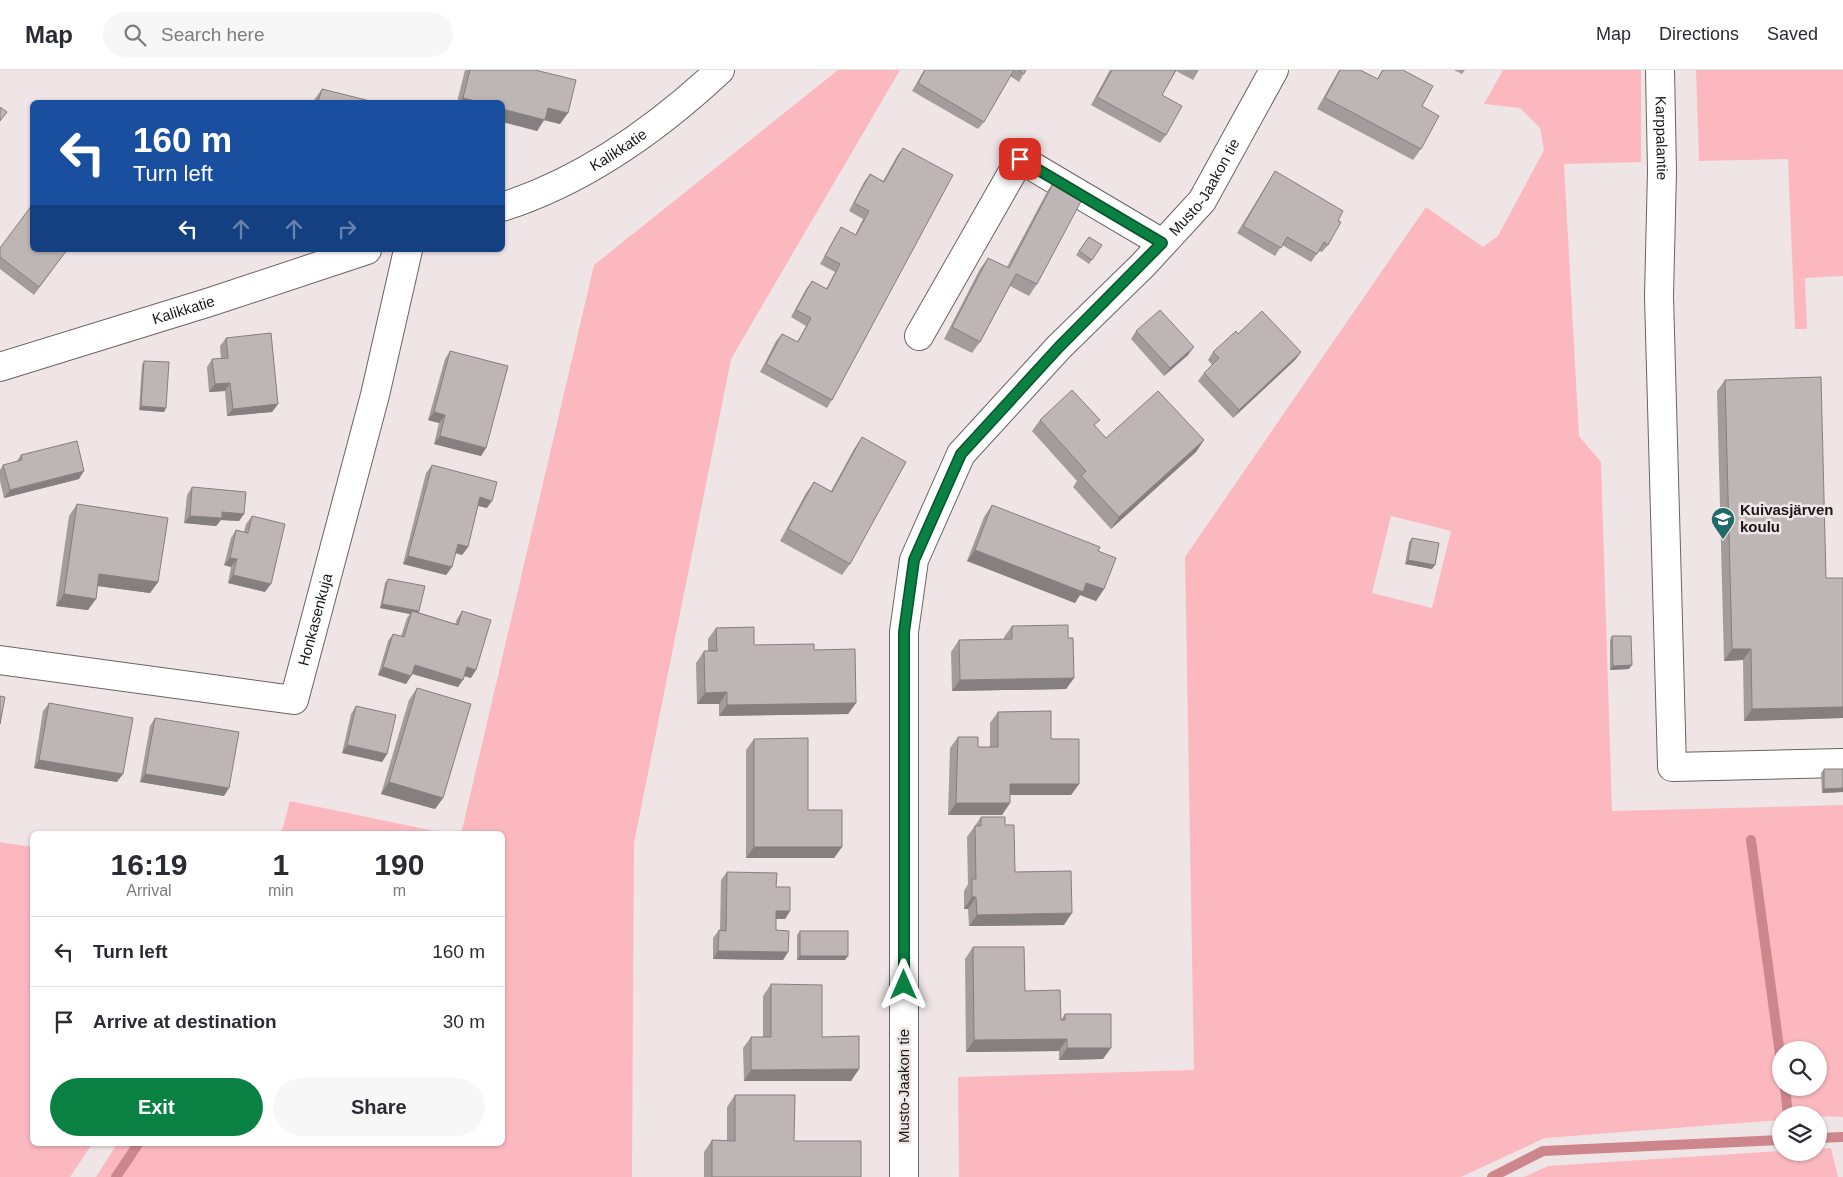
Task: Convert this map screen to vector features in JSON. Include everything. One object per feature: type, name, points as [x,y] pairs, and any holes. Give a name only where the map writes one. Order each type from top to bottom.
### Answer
[{"type":"street","name":"Kalikkatie","points":[[505,206],[529,199],[604,161],[686,102],[720,70]]},
{"type":"street","name":"Musto-Jaakon tie","points":[[904,1177],[904,632],[914,560],[961,454],[1059,347],[1202,200],[1274,70]]},
{"type":"street","name":"Karppalantie","points":[[1660,70],[1659,296],[1672,767],[1841,763]]},
{"type":"street","points":[[919,336],[1020,159],[1162,243]]},
{"type":"street","name":"Kalikkatie","points":[[0,367],[210,302],[361,252]]},
{"type":"street","name":"Honkasenkuja","points":[[0,660],[294,700],[375,395],[408,252]]},
{"type":"shaded area","points":[[838,70],[900,70],[731,359],[634,843],[632,1177],[96,1177],[116,1146],[505,1146],[505,831],[462,831],[594,265]]},
{"type":"shaded area","points":[[1503,70],[1641,70],[1641,162],[1564,164],[1579,436],[1601,462],[1612,811],[1843,805],[1843,1117],[1827,1116],[1827,1106],[1772,1106],[1772,1121],[1545,1138],[1461,1177],[959,1177],[958,1077],[1194,1070],[1185,557],[1426,207],[1483,247],[1498,236],[1544,150],[1540,128],[1520,108],[1484,104]],"holes":[[[1391,516],[1451,531],[1432,608],[1372,593]]]},
{"type":"shaded area","points":[[1696,70],[1843,70],[1843,276],[1805,278],[1807,329],[1795,329],[1788,159],[1699,161]]},
{"type":"shaded area","points":[[290,801],[435,831],[282,831]]},
{"type":"shaded area","points":[[0,842],[30,847],[30,1146],[91,1146],[70,1177],[0,1177]]},
{"type":"shaded area","points":[[1827,1148],[1831,1148],[1838,1177],[1524,1177],[1548,1166],[1772,1152],[1772,1161],[1827,1161]]},
{"type":"building","points":[[470,70],[535,70],[576,80],[568,113],[548,108],[545,120],[505,110],[505,100],[471,100],[463,98]]},
{"type":"building","points":[[925,70],[1014,70],[984,122],[918,83]]},
{"type":"building","points":[[1018,70],[1026,70],[1024,74]]},
{"type":"building","points":[[1112,70],[1176,70],[1162,95],[1182,106],[1166,135],[1097,97]]},
{"type":"building","points":[[1340,70],[1360,70],[1378,79],[1383,70],[1403,70],[1433,86],[1422,106],[1439,116],[1421,149],[1325,98]]},
{"type":"building","points":[[322,89],[366,100],[319,100]]},
{"type":"building","points":[[0,107],[7,112],[0,121]]},
{"type":"building","points":[[903,148],[953,175],[832,400],[766,364],[782,334],[798,342],[811,318],[796,310],[812,281],[827,289],[840,264],[825,256],[841,227],[856,235],[869,211],[854,203],[870,174],[884,182]]},
{"type":"building","points":[[1275,171],[1343,211],[1338,221],[1341,222],[1328,245],[1324,242],[1317,254],[1287,237],[1281,248],[1243,226]]},
{"type":"building","points":[[1056,178],[1085,194],[1037,284],[1016,274],[980,342],[952,327],[988,258],[1009,268]]},
{"type":"building","points":[[30,208],[30,252],[65,252],[39,287],[0,257],[0,248]]},
{"type":"building","points":[[1089,237],[1102,245],[1092,260],[1079,251]]},
{"type":"building","points":[[1160,310],[1194,347],[1170,368],[1136,331]]},
{"type":"building","points":[[1262,311],[1301,352],[1239,410],[1204,373],[1219,358],[1213,352],[1236,331],[1238,334]]},
{"type":"building","points":[[271,333],[278,404],[233,409],[230,383],[215,384],[212,359],[228,358],[226,338]]},
{"type":"building","points":[[450,351],[508,366],[486,448],[440,436],[445,415],[434,412]]},
{"type":"building","points":[[144,361],[169,362],[166,408],[141,406]]},
{"type":"building","points":[[1821,377],[1826,578],[1843,578],[1843,707],[1752,709],[1751,649],[1732,649],[1725,380]]},
{"type":"building","points":[[1072,390],[1100,420],[1094,425],[1106,438],[1158,391],[1204,440],[1119,517],[1081,476],[1086,471],[1040,420]]},
{"type":"building","points":[[862,437],[906,462],[850,564],[788,529],[814,482],[832,492]]},
{"type":"building","points":[[77,441],[84,471],[10,490],[3,465],[22,460],[21,455]]},
{"type":"building","points":[[432,465],[497,482],[492,501],[480,497],[468,547],[458,544],[452,567],[408,556]]},
{"type":"building","points":[[192,487],[246,492],[244,514],[222,512],[222,518],[190,516]]},
{"type":"building","points":[[77,504],[168,518],[158,582],[99,574],[96,599],[64,594]]},
{"type":"building","points":[[992,505],[1100,547],[1098,551],[1116,558],[1104,589],[1086,583],[1083,592],[975,550]]},
{"type":"building","points":[[252,516],[285,524],[271,584],[233,575],[237,559],[230,558],[236,530],[248,533]]},
{"type":"building","points":[[1412,538],[1439,543],[1435,565],[1408,560]]},
{"type":"building","points":[[388,579],[425,586],[419,611],[382,604]]},
{"type":"building","points":[[412,611],[458,625],[462,611],[491,620],[476,670],[467,667],[463,680],[415,665],[411,676],[383,667],[393,634],[404,637]]},
{"type":"building","points":[[1068,625],[1068,638],[1073,638],[1074,678],[960,680],[959,640],[1012,639],[1012,626]]},
{"type":"building","points":[[754,627],[754,645],[814,644],[814,650],[855,649],[856,703],[727,705],[727,692],[705,693],[704,651],[717,651],[716,628]]},
{"type":"building","points":[[1612,636],[1631,636],[1632,665],[1613,666]]},
{"type":"building","points":[[417,688],[471,704],[443,798],[389,782]]},
{"type":"building","points":[[0,696],[5,697],[0,724]]},
{"type":"building","points":[[49,703],[133,718],[123,774],[39,760]]},
{"type":"building","points":[[356,706],[396,715],[387,754],[347,745]]},
{"type":"building","points":[[1051,711],[1051,739],[1079,739],[1079,784],[1010,784],[1010,803],[956,803],[958,737],[978,737],[978,747],[998,747],[998,712]]},
{"type":"building","points":[[155,718],[239,732],[229,788],[145,774]]},
{"type":"building","points":[[808,738],[808,810],[842,810],[842,847],[754,847],[754,739]]},
{"type":"building","points":[[1824,769],[1843,769],[1843,788],[1824,789]]},
{"type":"building","points":[[981,817],[1005,817],[1005,825],[1014,825],[1015,872],[1071,871],[1072,913],[977,915],[976,897],[972,897],[972,879],[976,879],[975,826],[981,826]]},
{"type":"building","points":[[727,872],[777,873],[776,887],[790,887],[790,911],[776,911],[776,930],[789,931],[788,952],[718,951],[719,930],[726,931]]},
{"type":"building","points":[[800,931],[848,931],[848,956],[800,956]]},
{"type":"building","points":[[973,947],[1024,947],[1025,991],[1060,990],[1061,1020],[1065,1020],[1065,1014],[1111,1014],[1111,1048],[1067,1048],[1067,1039],[974,1040]]},
{"type":"building","points":[[771,984],[822,985],[822,1037],[859,1036],[859,1069],[751,1070],[751,1037],[771,1037]]},
{"type":"building","points":[[735,1095],[795,1095],[794,1141],[861,1141],[861,1177],[712,1177],[712,1140],[735,1141]]},
{"type":"waterway","points":[[1751,840],[1778,1041]]},
{"type":"waterway","points":[[1786,1096],[1787,1106]]},
{"type":"waterway","points":[[1827,1138],[1843,1137]]},
{"type":"waterway","points":[[1492,1177],[1543,1151],[1772,1140]]},
{"type":"waterway","points":[[116,1177],[137,1146]]},
{"type":"place","name":"Kuivasjärven koulu","points":[[1723,540]]},
{"type":"route","points":[[904,985],[904,632],[914,560],[961,454],[1059,347],[1143,265],[1162,243],[1020,159]]}]
